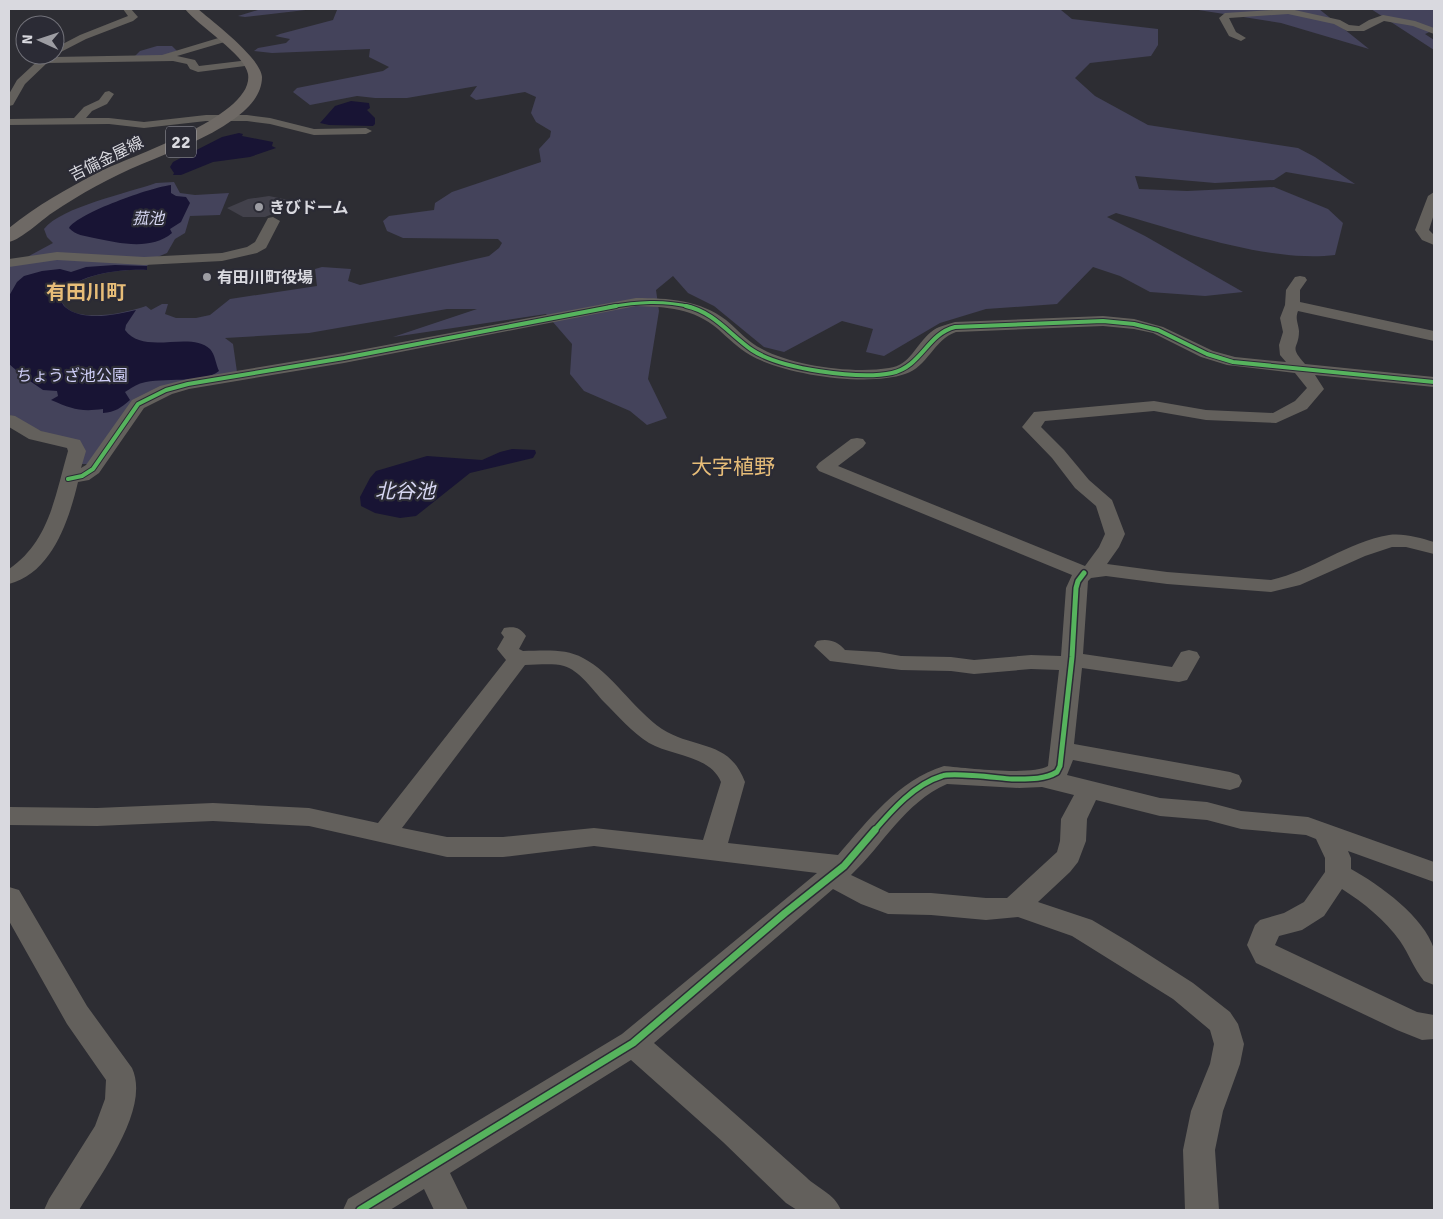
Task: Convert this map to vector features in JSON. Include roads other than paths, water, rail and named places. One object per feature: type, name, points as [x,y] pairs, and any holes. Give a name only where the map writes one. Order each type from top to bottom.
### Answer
[{"type":"main road","points":[[191,9],[249,63]]},
{"type":"main road","name":"吉備金屋線","points":[[9,237],[71,194],[115,171],[198,134],[225,119],[244,103],[254,87],[254,73],[249,63]]},
{"type":"street","points":[[65,47],[83,37],[130,19],[132,14],[127,9]]},
{"type":"street","points":[[1241,38],[1232,34],[1224,18],[1225,16],[1288,11],[1332,21],[1355,29],[1361,29],[1383,18],[1415,24],[1434,31]]},
{"type":"street","points":[[158,58],[173,50],[225,40]]},
{"type":"street","points":[[65,57],[172,58],[192,62],[194,68],[198,69],[249,63]]},
{"type":"street","points":[[9,103],[22,82],[39,65]]},
{"type":"street","points":[[9,82],[22,82]]},
{"type":"street","points":[[77,121],[88,109],[102,102],[109,94]]},
{"type":"street","points":[[9,122],[30,124],[109,121],[144,125],[206,118],[262,119],[314,132],[366,131]]},
{"type":"street","points":[[1434,196],[1422,230],[1426,237],[1434,241]]},
{"type":"street","points":[[9,263],[57,256],[144,261],[222,257],[252,250],[261,245],[273,221]]},
{"type":"street","points":[[360,1210],[633,1043],[674,1006],[838,871],[894,808],[928,782],[944,774],[1019,779],[1042,778],[1057,772],[1060,766],[1072,662],[1076,588],[1078,581],[1109,547],[1115,534],[1106,504],[1082,484],[1058,454],[1031,427],[1040,416],[1154,406],[1206,415],[1276,418],[1301,404],[1316,389],[1315,384],[1301,370],[1286,350],[1291,332],[1288,318],[1293,305],[1293,290],[1300,280]]},
{"type":"street","points":[[68,479],[89,473],[131,412],[149,397],[166,390],[636,302],[673,303],[688,306],[711,316],[751,349],[765,356],[804,366],[854,374],[879,375],[907,367],[914,363],[939,334],[960,326],[1103,321],[1134,324],[1158,330],[1207,354],[1234,362],[1434,382]]},
{"type":"street","points":[[1293,305],[1434,336]]},
{"type":"street","points":[[9,420],[35,435],[74,444],[76,451],[56,529],[30,564],[9,578]]},
{"type":"street","points":[[857,443],[825,467],[1088,572],[1106,570],[1167,578],[1271,586],[1300,579],[1358,552],[1390,542],[1406,541],[1434,548]]},
{"type":"street","points":[[512,633],[515,638],[508,649],[511,654],[519,658],[555,659],[573,662],[586,671],[655,736],[669,743],[708,756],[723,765],[732,776],[733,782],[713,850]]},
{"type":"street","points":[[825,646],[833,650],[838,656],[879,659],[890,662],[951,664],[974,667],[1031,662],[1072,662],[1179,675],[1190,657]]},
{"type":"street","points":[[383,834],[519,658]]},
{"type":"street","points":[[1062,750],[1230,781]]},
{"type":"street","points":[[1042,778],[1160,806],[1207,811],[1240,820],[1308,826],[1434,872]]},
{"type":"street","points":[[9,816],[97,817],[213,812],[291,815],[309,817],[447,847],[503,847],[594,837],[713,850],[838,871],[870,897],[888,903],[931,904],[1007,910],[1018,906],[1069,855],[1073,841],[1074,819],[1089,789]]},
{"type":"street","points":[[1326,832],[1338,858],[1338,874],[1314,909],[1292,922],[1270,928],[1265,933],[1261,945],[1263,950],[1273,958],[1408,1021],[1422,1027],[1434,1027]]},
{"type":"street","points":[[1338,874],[1351,881],[1395,917],[1409,932],[1434,973]]},
{"type":"street","points":[[9,897],[76,1015],[121,1077],[121,1099],[108,1133],[61,1210]]},
{"type":"street","points":[[1018,906],[1082,928],[1182,991],[1220,1021],[1227,1033],[1228,1044],[1225,1064],[1208,1111],[1199,1150],[1202,1210]]},
{"type":"street","points":[[633,1043],[734,1132],[798,1192],[824,1210]]},
{"type":"street","points":[[430,1168],[452,1210]]},
{"type":"water","points":[[351,101],[369,103],[370,108],[367,110],[375,118],[373,126],[320,123],[335,106]]},
{"type":"water","points":[[239,133],[243,134],[242,136],[273,142],[272,146],[276,148],[250,157],[213,162],[181,175],[173,175],[174,173],[170,167],[173,162],[222,137]]},
{"type":"water","name":"菰池","points":[[171,185],[171,193],[176,196],[186,197],[190,203],[181,222],[170,229],[172,233],[164,239],[144,244],[124,243],[80,235],[69,228],[75,222],[100,208]]},
{"type":"water","points":[[115,265],[147,266],[147,270],[126,270],[80,281],[71,286],[63,295],[61,300],[65,307],[72,312],[90,316],[119,314],[136,310],[126,325],[125,330],[133,338],[143,341],[179,341],[201,344],[212,351],[219,371],[203,378],[150,381],[140,384],[125,392],[130,400],[111,412],[103,413],[103,409],[88,410],[65,406],[51,400],[58,396],[57,391],[43,390],[9,364],[9,296],[17,282],[24,276],[42,271],[60,269],[71,272],[86,267]]},
{"type":"water","name":"北谷池","points":[[512,449],[535,450],[536,453],[533,458],[470,473],[416,516],[400,518],[375,513],[361,506],[360,497],[376,471],[427,456],[482,460]]},
{"type":"place","name":"きびドーム","points":[[259,207]]},
{"type":"place","name":"有田川町役場","points":[[207,277]]},
{"type":"district","name":"有田川町","points":[[86,292]]},
{"type":"district","name":"大字植野","points":[[733,467]]},
{"type":"park label","name":"ちょうざ池公園","points":[[72,375]]}]
